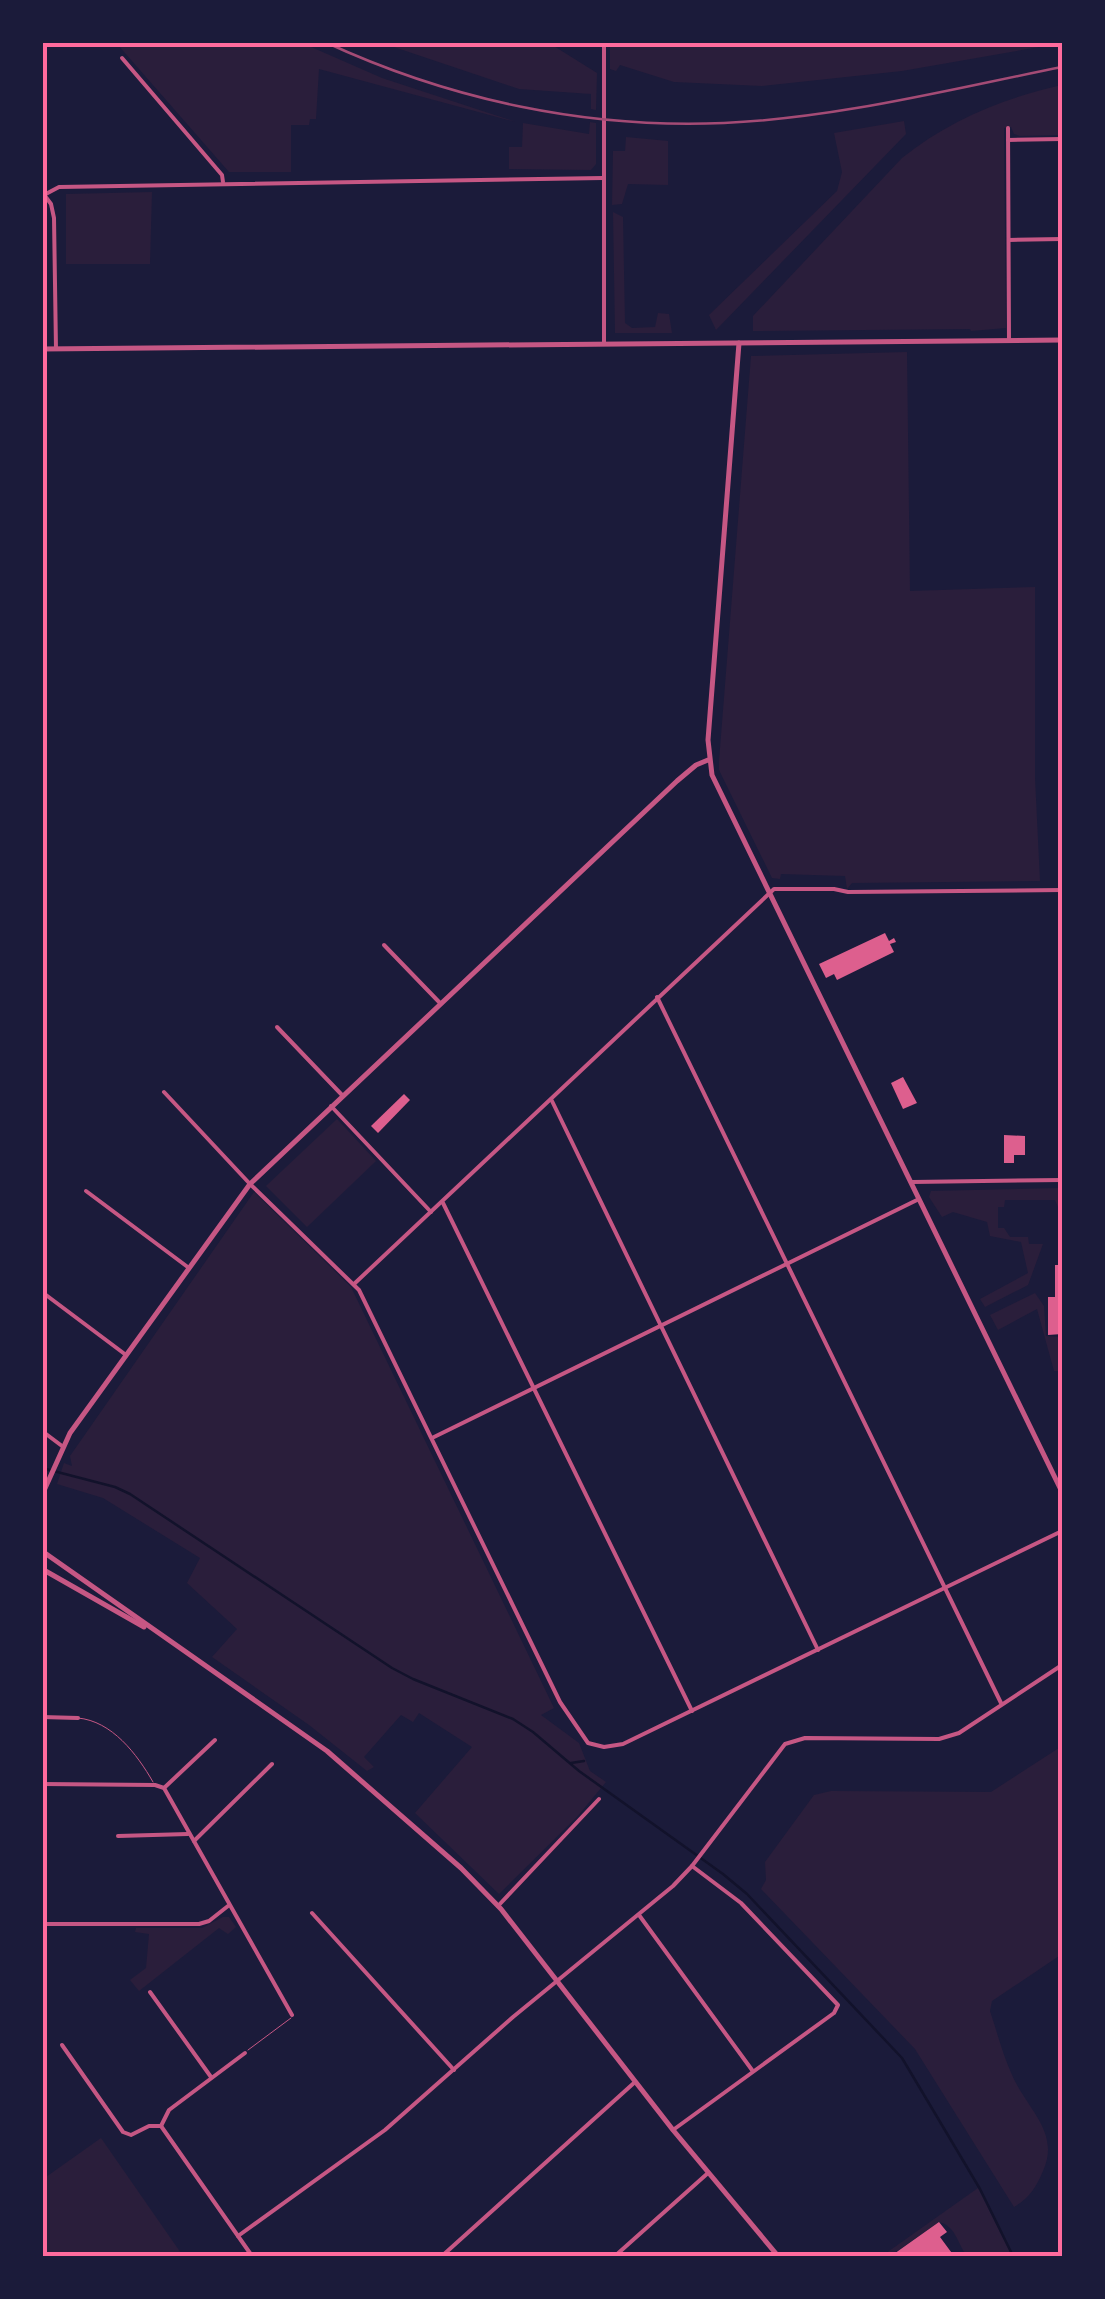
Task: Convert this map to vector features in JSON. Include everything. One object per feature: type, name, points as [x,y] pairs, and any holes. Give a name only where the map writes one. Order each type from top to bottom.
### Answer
[{"type":"street","points":[[604,42],[604,344]]},
{"type":"street","points":[[122,58],[222,175],[222,182]]},
{"type":"street","points":[[1008,128],[1009,341]]},
{"type":"street","points":[[1008,140],[1062,140]]},
{"type":"street","points":[[56,349],[54,218],[51,204],[43,195],[59,187],[602,178]]},
{"type":"street","points":[[1009,240],[1062,240]]},
{"type":"street","points":[[42,349],[1062,340]]},
{"type":"street","points":[[739,343],[708,760],[768,893],[1062,1492]]},
{"type":"street","points":[[42,1494],[62,1446],[250,1184],[677,781],[708,760]]},
{"type":"street","points":[[354,1284],[777,887],[834,888],[848,892],[1062,890]]},
{"type":"street","points":[[384,945],[440,1003]]},
{"type":"street","points":[[657,997],[1002,1705]]},
{"type":"street","points":[[277,1027],[342,1095]]},
{"type":"street","points":[[164,1092],[250,1184],[354,1284],[560,1702],[581,1737],[595,1746],[623,1744],[1062,1531]]},
{"type":"street","points":[[551,1099],[818,1650]]},
{"type":"street","points":[[331,1106],[431,1212]]},
{"type":"street","points":[[909,1182],[1062,1180]]},
{"type":"street","points":[[86,1191],[189,1268]]},
{"type":"street","points":[[432,1438],[918,1200]]},
{"type":"street","points":[[442,1202],[692,1711]]},
{"type":"street","points":[[42,1292],[126,1355]]},
{"type":"street","points":[[42,1431],[62,1446]]},
{"type":"street","points":[[42,1550],[327,1751],[461,1868],[498,1906],[673,2130],[778,2256]]},
{"type":"street","points":[[42,1569],[152,1630]]},
{"type":"street","points":[[238,2236],[385,2130],[638,1915],[694,1864],[776,1754],[792,1741],[938,1740],[958,1733],[1062,1665]]},
{"type":"street","points":[[42,1717],[78,1718]]},
{"type":"street","points":[[165,1791],[216,1740]]},
{"type":"street","points":[[194,1841],[272,1764]]},
{"type":"street","points":[[42,1784],[155,1785],[165,1791],[292,2015]]},
{"type":"street","points":[[498,1906],[599,1799]]},
{"type":"street","points":[[118,1836],[190,1834]]},
{"type":"street","points":[[673,2130],[838,2008],[837,2002],[740,1903],[694,1864]]},
{"type":"street","points":[[42,1924],[198,1924],[209,1921],[228,1906]]},
{"type":"street","points":[[312,1913],[454,2070]]},
{"type":"street","points":[[638,1915],[752,2070]]},
{"type":"street","points":[[150,1992],[212,2078]]},
{"type":"street","points":[[62,2045],[128,2134],[160,2126]]},
{"type":"street","points":[[160,2126],[169,2110],[244,2052]]},
{"type":"street","points":[[442,2256],[635,2082]]},
{"type":"street","points":[[160,2126],[252,2256]]},
{"type":"street","points":[[616,2256],[708,2173]]},
{"type":"lane","points":[[78,1718],[95,1720],[109,1728],[155,1785]]},
{"type":"lane","points":[[244,2052],[292,2015]]},
{"type":"shaded area","points":[[1062,42],[902,71],[762,86],[674,82],[620,65],[616,71],[610,69],[610,43]]},
{"type":"shaded area","points":[[302,43],[382,78],[516,122],[319,69],[316,119],[310,119],[309,125],[291,125],[291,172],[229,172],[118,45]]},
{"type":"shaded area","points":[[382,43],[549,43],[597,73],[596,110],[591,109],[591,94],[519,89]]},
{"type":"shaded area","points":[[1062,85],[1062,135],[1020,136],[1011,127],[1004,128],[1006,328],[753,331],[753,316],[902,158],[939,132],[978,112]]},
{"type":"shaded area","points":[[904,121],[906,134],[716,330],[709,315],[837,191],[842,172],[834,133]]},
{"type":"shaded area","points":[[590,122],[596,123],[596,164],[591,170],[509,169],[509,147],[522,147],[523,123],[589,134]]},
{"type":"shaded area","points":[[626,137],[668,141],[668,185],[628,184],[622,204],[612,205],[613,151],[625,151]]},
{"type":"shaded area","points":[[152,192],[150,264],[66,264],[66,194]]},
{"type":"shaded area","points":[[613,212],[623,217],[625,323],[632,328],[655,327],[658,313],[669,314],[672,333],[615,333]]},
{"type":"shaded area","points":[[907,352],[910,591],[1035,587],[1035,778],[1040,881],[852,883],[847,889],[845,876],[781,874],[780,879],[772,878],[719,770],[751,356]]},
{"type":"shaded area","points":[[337,1119],[376,1161],[307,1227],[266,1186]]},
{"type":"shaded area","points":[[1058,1188],[1058,1207],[1055,1200],[1005,1200],[1004,1207],[998,1207],[998,1228],[1004,1228],[1010,1237],[1028,1237],[1029,1244],[1043,1244],[1028,1285],[985,1307],[980,1299],[1028,1273],[1021,1242],[990,1236],[987,1222],[953,1212],[942,1217],[929,1197],[931,1191]]},
{"type":"shaded area","points":[[254,1192],[351,1287],[554,1708],[541,1715],[579,1743],[590,1771],[606,1782],[577,1817],[499,1894],[415,1813],[472,1747],[419,1713],[413,1722],[401,1715],[364,1757],[374,1767],[367,1771],[212,1657],[237,1629],[187,1583],[200,1558],[103,1498],[57,1484],[64,1463],[72,1466],[70,1456]]},
{"type":"shaded area","points":[[1035,1293],[1044,1306],[1046,1336],[1062,1337],[1062,1371],[1054,1371],[1037,1309],[998,1330],[990,1315]]},
{"type":"shaded area","points":[[1062,1746],[1062,1954],[992,2001],[990,2011],[1009,2068],[1042,2126],[1048,2147],[1038,2183],[1014,2207],[915,2049],[761,1889],[766,1880],[765,1862],[814,1795],[831,1791],[991,1792]]},
{"type":"shaded area","points":[[229,1917],[236,1927],[228,1934],[219,1928],[139,1991],[130,1980],[146,1968],[149,1934],[135,1932],[136,1928],[202,1928]]},
{"type":"shaded area","points":[[101,2138],[183,2256],[43,2256],[43,2173],[46,2177]]},
{"type":"shaded area","points":[[978,2188],[1012,2256],[967,2256],[953,2231],[939,2222],[890,2256],[882,2256]]},
{"type":"building","points":[[885,933],[889,941],[894,938],[896,942],[890,944],[894,952],[837,980],[834,974],[826,978],[819,964]]},
{"type":"building","points":[[903,1077],[917,1103],[903,1109],[891,1083]]},
{"type":"building","points":[[404,1094],[410,1100],[378,1133],[371,1126]]},
{"type":"building","points":[[1004,1135],[1025,1136],[1025,1155],[1014,1155],[1014,1163],[1004,1163]]},
{"type":"building","points":[[1055,1265],[1062,1265],[1062,1334],[1048,1335],[1048,1297],[1055,1297]]},
{"type":"building","points":[[939,2222],[947,2232],[940,2237],[954,2256],[891,2256]]},
{"type":"waterway","points":[[42,1468],[130,1494],[392,1668],[513,1719],[723,1874],[747,1894],[902,2058],[980,2189],[1013,2256]]},
{"type":"waterway","points":[[571,1763],[584,1761]]},
{"type":"railway","points":[[325,42],[470,95],[571,115],[673,124],[809,115],[1062,67]]}]
